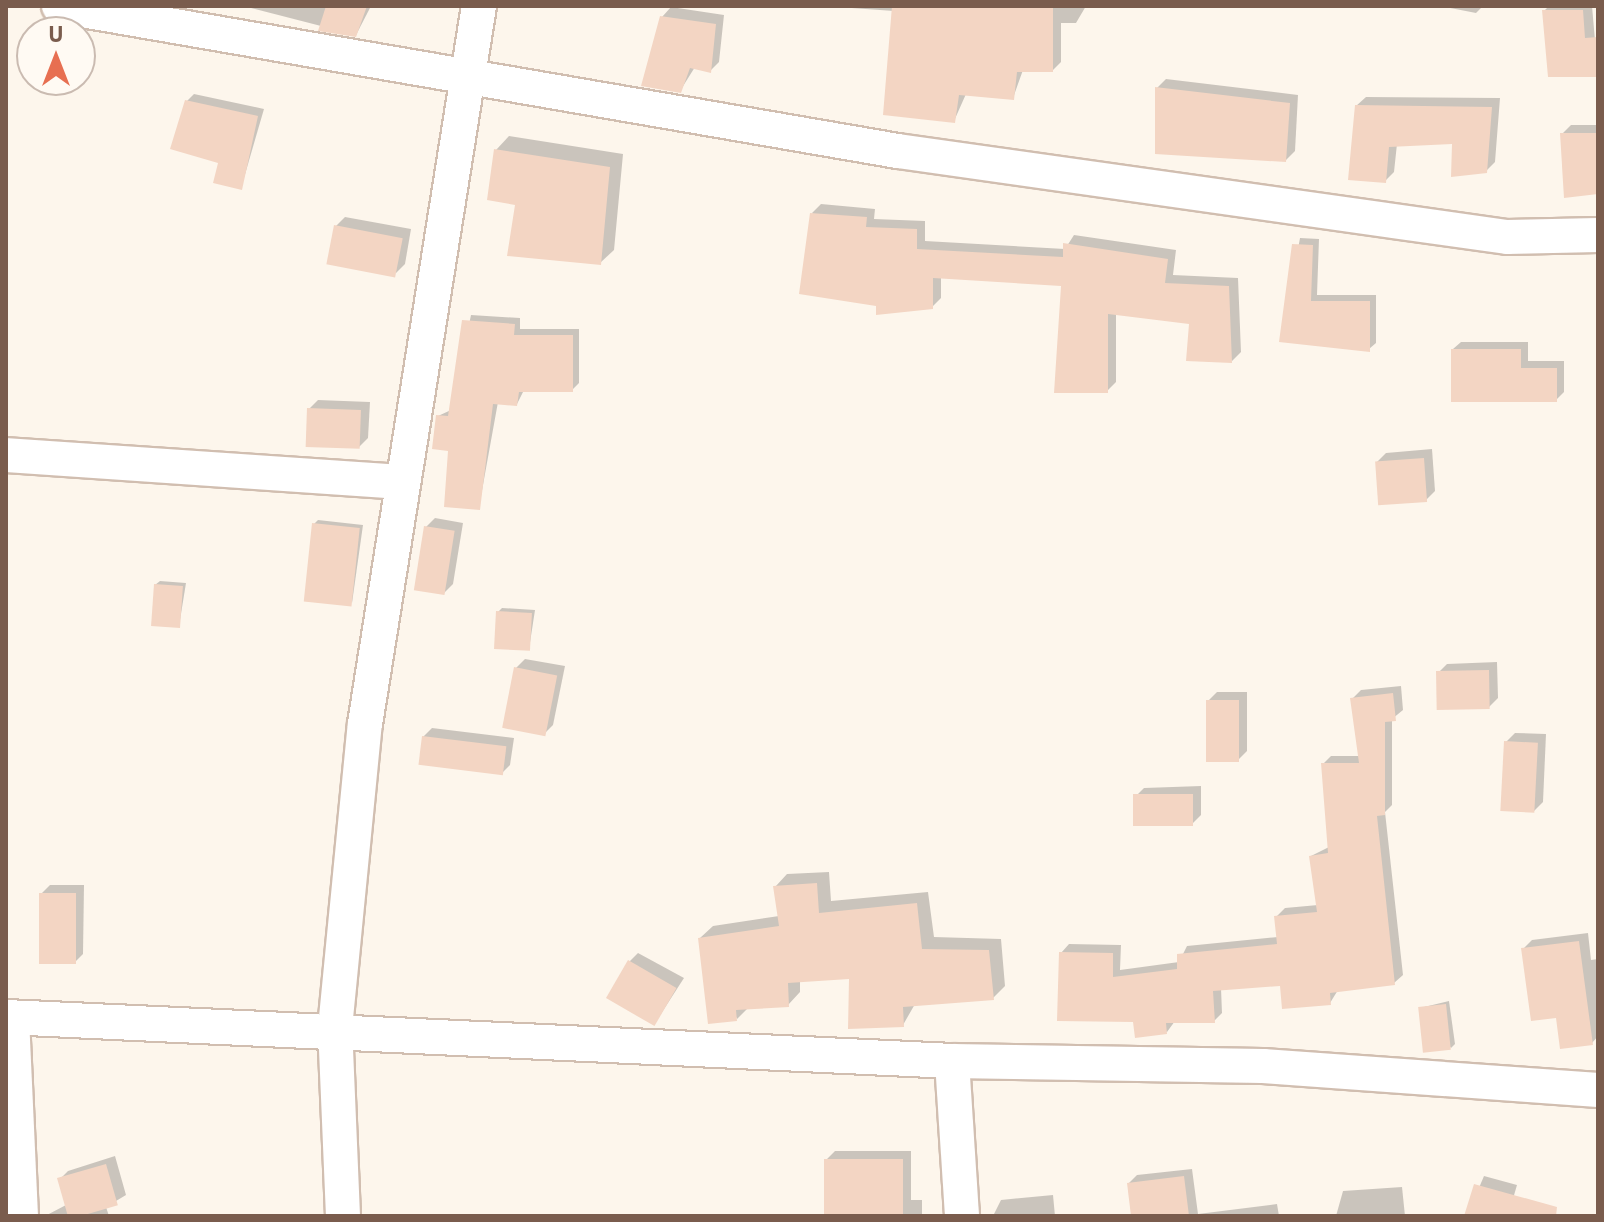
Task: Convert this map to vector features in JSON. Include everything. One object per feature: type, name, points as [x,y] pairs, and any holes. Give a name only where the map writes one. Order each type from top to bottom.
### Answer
[{"type":"street","points":[[59,6],[898,151],[1507,237],[1598,235]]},
{"type":"street","points":[[343,1216],[335,1028],[365,724],[465,75],[479,6]]},
{"type":"street","points":[[6,455],[403,482]]},
{"type":"street","points":[[21,1216],[9,1018],[335,1028],[952,1061],[1263,1066],[1598,1090]]},
{"type":"street","points":[[952,1061],[962,1216]]},
{"type":"building","points":[[326,6],[367,6],[356,37],[318,31]]},
{"type":"building","points":[[892,6],[1053,6],[1053,72],[1017,72],[1014,100],[959,95],[955,123],[883,115]]},
{"type":"building","points":[[1542,10],[1583,10],[1585,38],[1598,37],[1598,77],[1548,77]]},
{"type":"building","points":[[660,16],[716,24],[711,73],[690,68],[681,93],[641,86]]},
{"type":"building","points":[[1155,87],[1290,103],[1286,162],[1155,154]]},
{"type":"building","points":[[185,100],[258,116],[242,190],[213,183],[218,163],[170,149]]},
{"type":"building","points":[[1355,105],[1492,107],[1487,173],[1451,177],[1452,144],[1389,147],[1386,183],[1348,180]]},
{"type":"building","points":[[1560,133],[1598,133],[1598,194],[1564,198]]},
{"type":"building","points":[[494,149],[610,167],[601,265],[507,256],[515,205],[487,200]]},
{"type":"building","points":[[810,213],[867,217],[866,227],[917,229],[917,249],[1063,257],[1063,243],[1168,259],[1165,283],[1229,286],[1232,363],[1186,361],[1189,324],[1108,314],[1108,393],[1054,393],[1061,286],[933,278],[933,309],[876,315],[876,306],[799,294]]},
{"type":"building","points":[[334,225],[403,238],[395,278],[326,264]]},
{"type":"building","points":[[1292,244],[1313,245],[1311,301],[1370,301],[1370,352],[1279,342]]},
{"type":"building","points":[[462,320],[515,324],[514,335],[573,335],[573,392],[519,392],[517,406],[493,404],[480,510],[444,507],[448,451],[432,449],[436,415],[448,416]]},
{"type":"building","points":[[1451,349],[1521,349],[1521,368],[1557,368],[1557,402],[1451,402]]},
{"type":"building","points":[[307,408],[361,410],[360,449],[306,447]]},
{"type":"building","points":[[1424,458],[1427,502],[1378,505],[1375,461]]},
{"type":"building","points":[[312,523],[360,528],[351,607],[304,602]]},
{"type":"building","points":[[424,526],[455,531],[444,595],[414,590]]},
{"type":"building","points":[[154,584],[183,586],[180,628],[151,626]]},
{"type":"building","points":[[496,611],[532,613],[530,651],[494,649]]},
{"type":"building","points":[[514,667],[557,675],[545,736],[502,728]]},
{"type":"building","points":[[1489,670],[1490,709],[1437,710],[1436,671]]},
{"type":"building","points":[[1393,693],[1396,721],[1385,722],[1385,815],[1377,816],[1395,985],[1330,993],[1331,1005],[1282,1009],[1280,986],[1213,991],[1215,1023],[1166,1023],[1167,1034],[1135,1038],[1133,1022],[1057,1021],[1059,952],[1113,953],[1113,977],[1177,969],[1177,954],[1277,944],[1274,916],[1317,912],[1309,856],[1328,853],[1321,763],[1359,763],[1350,698]]},
{"type":"building","points":[[1206,700],[1239,700],[1239,762],[1206,762]]},
{"type":"building","points":[[422,736],[506,746],[503,775],[418,765]]},
{"type":"building","points":[[1504,741],[1538,743],[1534,813],[1500,811]]},
{"type":"building","points":[[1133,794],[1193,794],[1193,826],[1133,826]]},
{"type":"building","points":[[817,883],[819,913],[917,903],[922,949],[989,950],[994,1000],[903,1007],[904,1027],[848,1029],[849,979],[788,983],[789,1007],[736,1010],[737,1021],[708,1024],[698,938],[779,926],[773,886]]},
{"type":"building","points":[[39,893],[76,893],[76,964],[39,964]]},
{"type":"building","points":[[1579,941],[1593,1045],[1560,1049],[1556,1018],[1531,1021],[1521,948]]},
{"type":"building","points":[[628,960],[676,988],[654,1026],[606,998]]},
{"type":"building","points":[[1446,1004],[1451,1050],[1423,1053],[1418,1007]]},
{"type":"building","points":[[824,1159],[903,1159],[903,1216],[824,1216]]},
{"type":"building","points":[[106,1164],[118,1205],[81,1216],[68,1216],[57,1178]]},
{"type":"building","points":[[1184,1176],[1189,1216],[1131,1216],[1127,1183]]},
{"type":"building","points":[[1474,1184],[1557,1207],[1556,1216],[1464,1216]]}]
